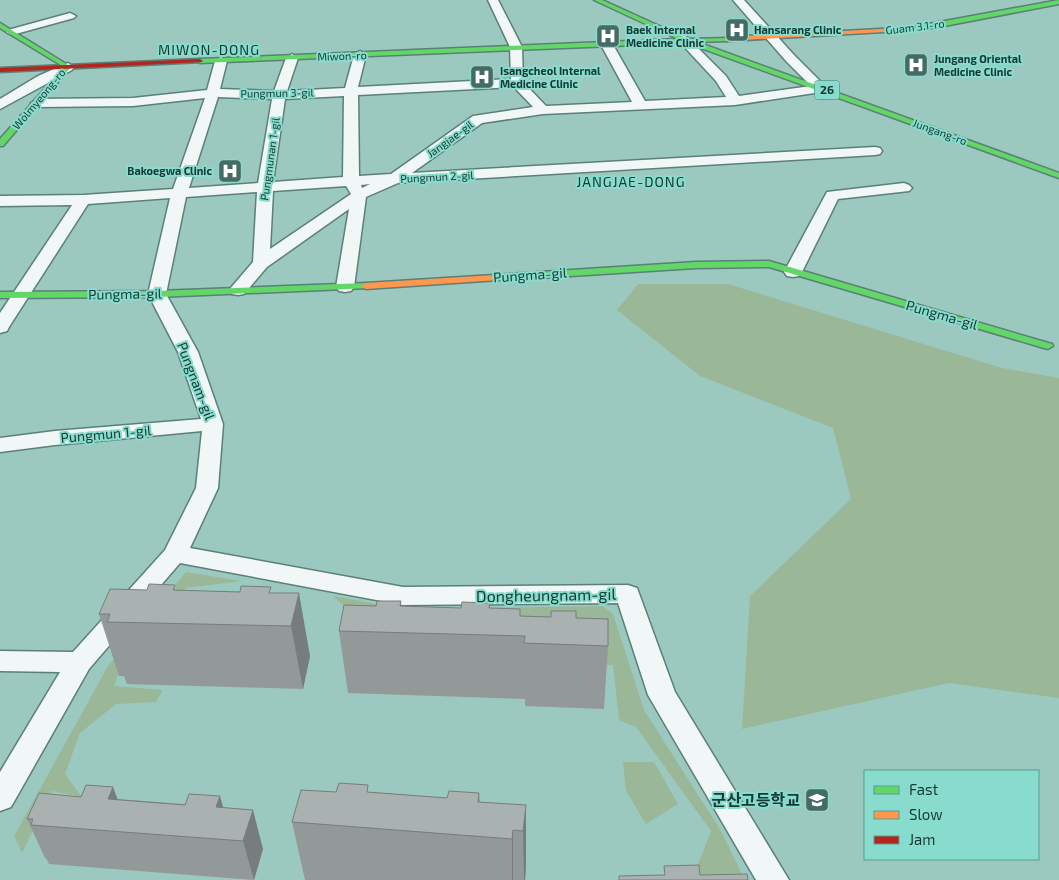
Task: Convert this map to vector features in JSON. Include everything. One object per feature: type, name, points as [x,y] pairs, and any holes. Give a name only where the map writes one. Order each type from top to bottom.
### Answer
[{"type":"street","points":[[493,0],[516,47],[517,83],[542,110]]},
{"type":"street","name":"Jungang-ro","points":[[597,0],[683,39],[1059,176]]},
{"type":"street","points":[[738,0],[769,36]]},
{"type":"street","name":"Guam 3.1-ro","points":[[683,39],[878,32],[924,27],[1059,2]]},
{"type":"street","points":[[12,32],[70,16]]},
{"type":"street","points":[[634,42],[641,39],[642,31],[635,17]]},
{"type":"street","name":"Wolmyeong-ro","points":[[0,25],[68,67],[0,144]]},
{"type":"street","name":"Jungang-ro","points":[[769,36],[821,88]]},
{"type":"street","name":"Miwon-ro","points":[[0,70],[683,39]]},
{"type":"street","name":"Jungang-ro","points":[[683,39],[721,79],[735,100]]},
{"type":"street","points":[[606,43],[640,105]]},
{"type":"street","points":[[345,287],[359,195],[351,181],[351,91],[360,55]]},
{"type":"street","name":"Pungmunan 1-gil","points":[[261,263],[265,188],[279,95],[292,58]]},
{"type":"street","points":[[157,294],[178,194],[213,93],[221,61]]},
{"type":"street","points":[[0,105],[42,79],[68,67]]},
{"type":"street","name":"Pungmun 3-gil","points":[[38,103],[133,102],[213,93],[279,95],[517,83]]},
{"type":"street","name":"Jangjae-gil","points":[[238,290],[261,263],[359,195],[394,180],[478,119],[542,110],[735,100],[821,88]]},
{"type":"street","name":"Pungmun 2-gil","points":[[0,201],[84,200],[351,181],[875,152]]},
{"type":"street","points":[[793,272],[832,195],[904,188]]},
{"type":"street","points":[[0,327],[84,200]]},
{"type":"street","name":"Pungma-gil","points":[[0,296],[157,294],[345,287],[696,265],[769,264],[1048,346]]},
{"type":"street","name":"Pungnam-gil","points":[[0,798],[80,662],[174,554],[207,488],[213,424],[188,352],[157,294]]},
{"type":"street","name":"Pungmun 1-gil","points":[[0,445],[55,438],[213,424]]},
{"type":"street","name":"Dongheungnam-gil","points":[[174,554],[403,596],[628,594],[662,696],[773,880]]},
{"type":"street","points":[[0,660],[80,662]]},
{"type":"green space","points":[[638,284],[728,284],[1002,368],[1059,378],[1059,698],[949,683],[742,729],[750,596],[851,499],[833,428],[700,376],[617,310]]},
{"type":"green space","points":[[186,572],[241,581],[186,588],[128,650],[114,686],[163,690],[156,702],[116,704],[80,733],[65,774],[82,797],[52,791],[22,853],[14,836],[108,666]]},
{"type":"green space","points":[[333,596],[403,609],[602,606],[613,614],[644,710],[721,831],[745,880],[692,880],[711,831],[636,727],[619,720],[613,665],[362,655],[359,620]]},
{"type":"green space","points":[[623,762],[654,762],[678,804],[646,824],[626,791]]},
{"type":"building","points":[[149,584],[175,585],[173,590],[240,592],[241,586],[271,587],[269,593],[299,593],[291,626],[107,622],[110,614],[99,614],[110,589],[147,590]]},
{"type":"building","points":[[377,601],[401,601],[400,606],[461,608],[462,602],[490,603],[489,608],[520,609],[520,616],[551,617],[551,611],[576,611],[576,618],[608,619],[608,646],[524,643],[525,636],[339,631],[344,605],[376,606]]},
{"type":"building","points":[[339,783],[368,785],[367,792],[447,798],[449,791],[479,793],[478,802],[526,805],[523,831],[513,830],[512,839],[292,822],[301,790],[336,792]]},
{"type":"building","points":[[86,785],[113,787],[108,799],[185,805],[189,794],[220,796],[216,807],[253,810],[243,841],[31,825],[33,819],[27,819],[39,793],[81,797]]},
{"type":"building","points":[[699,865],[700,875],[747,874],[748,880],[619,880],[619,876],[665,875],[664,866]]},
{"type":"traffic: fast","points":[[597,0],[683,39],[1059,176]]},
{"type":"traffic: fast","points":[[899,30],[939,25],[1059,2]]},
{"type":"traffic: fast","points":[[0,25],[68,67],[0,144]]},
{"type":"traffic: fast","points":[[200,61],[727,39]]},
{"type":"traffic: fast","points":[[524,276],[696,265],[769,264],[1048,346]]},
{"type":"traffic: fast","points":[[0,295],[157,294],[366,286]]},
{"type":"traffic: slow","points":[[727,39],[899,30]]},
{"type":"traffic: slow","points":[[366,286],[524,276]]},
{"type":"traffic: jam","points":[[0,70],[200,61]]},
{"type":"place","name":"Hansarang Clinic","points":[[737,30]]},
{"type":"place","name":"Baek Internal Medicine Clinic","points":[[608,36]]},
{"type":"place","name":"Jungang Oriental Medicine Clinic","points":[[916,65]]},
{"type":"place","name":"Isangcheol Internal Medicine Clinic","points":[[482,77]]},
{"type":"place","name":"Bakoegwa Clinic","points":[[230,171]]},
{"type":"place","name":"군산고등학교","points":[[817,800]]},
{"type":"district","name":"MIWON-DONG","points":[[209,50]]},
{"type":"district","name":"JANGJAE-DONG","points":[[631,182]]}]
